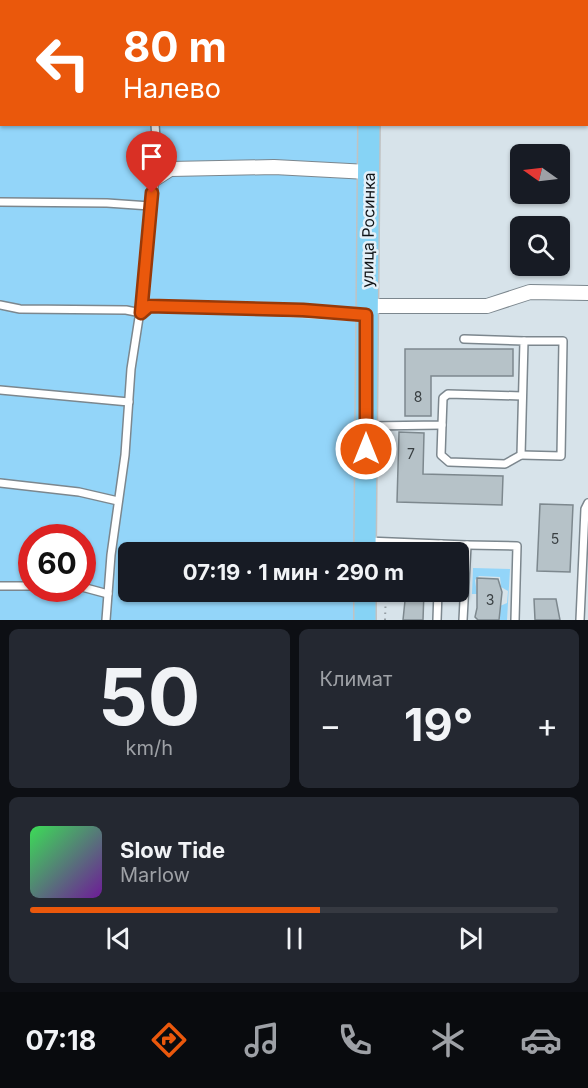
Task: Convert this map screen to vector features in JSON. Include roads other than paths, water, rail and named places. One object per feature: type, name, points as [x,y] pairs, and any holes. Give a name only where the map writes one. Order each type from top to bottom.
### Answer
[{"type":"main road","name":"улица Росинка","points":[[365,542],[369,126]]},
{"type":"main road","points":[[365,602],[365,620]]},
{"type":"street","points":[[153,180],[170,169],[274,167],[368,172]]},
{"type":"street","points":[[367,311],[487,306],[530,292],[588,293]]},
{"type":"lane","points":[[106,620],[131,369],[141,313],[157,153],[155,126]]},
{"type":"lane","points":[[0,202],[107,203],[150,206]]},
{"type":"lane","points":[[0,305],[20,309],[126,310],[141,313]]},
{"type":"lane","points":[[141,313],[149,306],[367,311]]},
{"type":"lane","points":[[464,339],[563,341],[561,456],[521,455],[504,464],[449,462],[441,455],[443,398],[448,394],[522,396]]},
{"type":"lane","points":[[521,455],[524,341]]},
{"type":"lane","points":[[0,390],[129,402]]},
{"type":"lane","points":[[366,426],[442,425]]},
{"type":"lane","points":[[0,483],[79,492],[118,501]]},
{"type":"lane","points":[[580,620],[585,567],[585,509],[588,502]]},
{"type":"lane","points":[[469,545],[517,546],[515,620]]},
{"type":"lane","points":[[0,586],[18,586]]},
{"type":"lane","points":[[96,591],[108,594]]},
{"type":"lane","points":[[437,620],[438,602]]},
{"type":"lane","points":[[463,620],[464,602]]}]
